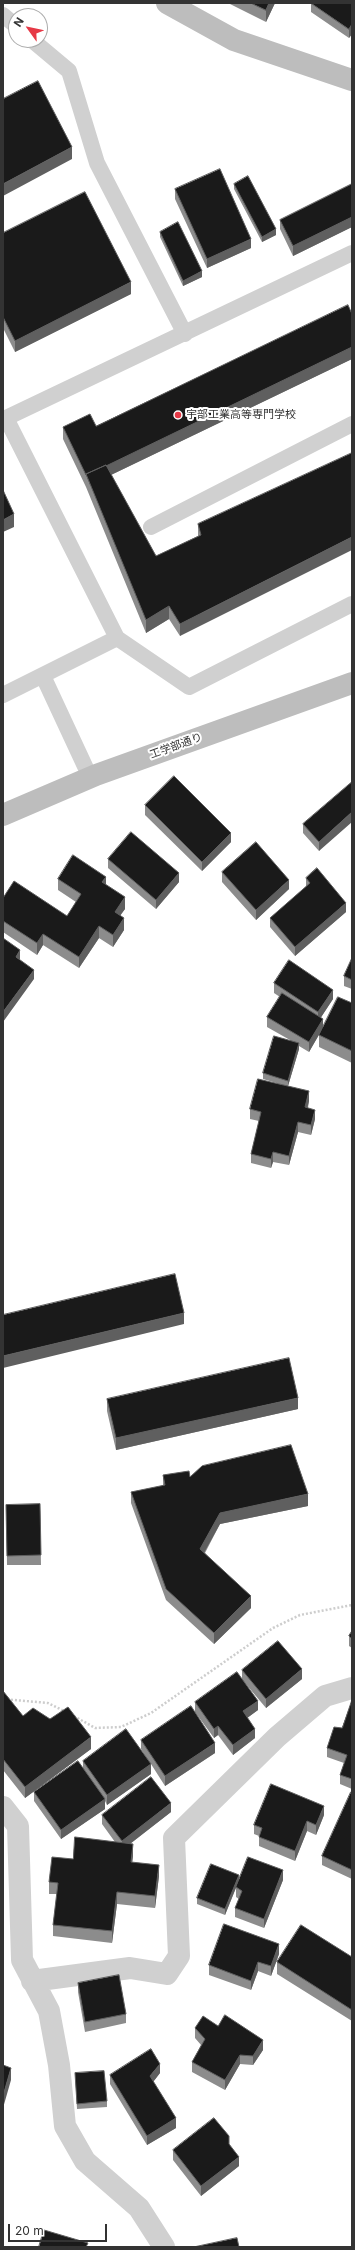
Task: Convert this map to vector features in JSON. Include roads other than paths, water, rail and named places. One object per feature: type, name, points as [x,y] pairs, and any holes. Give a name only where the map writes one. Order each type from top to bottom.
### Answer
[{"type":"street","points":[[167,3],[234,40],[352,80]]},
{"type":"street","name":"工学部通り","points":[[3,815],[90,777],[352,683]]},
{"type":"street","points":[[32,1981],[130,1968],[168,1974],[179,1956],[174,1838],[294,1721],[325,1696],[352,1688]]},
{"type":"street","points":[[3,1807],[18,1826],[22,1960],[49,2011],[59,2065],[65,2126],[85,2161],[139,2208],[164,2247]]},
{"type":"lane","points":[[42,48],[69,71],[97,163],[185,334]]},
{"type":"lane","points":[[352,253],[185,334],[5,415],[117,638],[189,687],[352,604]]},
{"type":"lane","points":[[151,527],[352,424]]},
{"type":"lane","points":[[3,695],[117,638]]},
{"type":"lane","points":[[43,676],[90,777]]},
{"type":"place","name":"宇部工業高等専門学校","points":[[178,415]]}]
